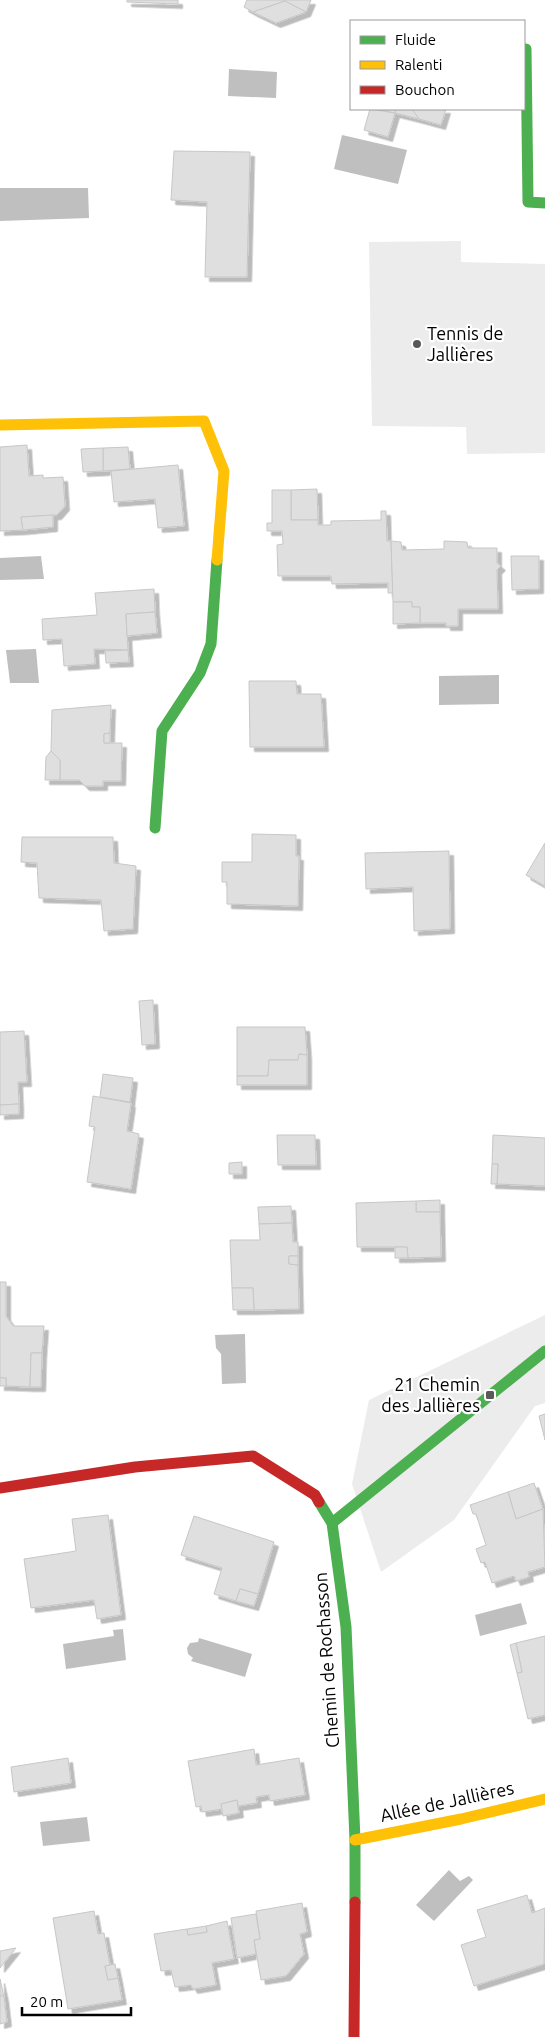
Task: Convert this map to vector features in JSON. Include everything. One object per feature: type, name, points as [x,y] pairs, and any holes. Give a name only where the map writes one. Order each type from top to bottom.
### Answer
[{"type":"street","points":[[526,49],[528,202],[545,203]]},
{"type":"street","points":[[0,425],[204,421],[224,471],[211,644],[200,673],[162,731],[155,828]]},
{"type":"street","points":[[332,1522],[545,1351]]},
{"type":"street","name":"Chemin de Rochasson","points":[[0,1488],[135,1468],[254,1456],[315,1495],[332,1522],[346,1627],[356,1840],[355,2036]]},
{"type":"street","name":"Allée de Jallières","points":[[356,1840],[461,1819],[545,1798]]},
{"type":"shaded area","points":[[229,69],[277,72],[276,98],[228,96]]},
{"type":"shaded area","points":[[342,135],[407,150],[398,184],[334,169]]},
{"type":"shaded area","points":[[0,188],[88,188],[89,218],[0,221]]},
{"type":"shaded area","points":[[461,241],[461,262],[545,264],[545,453],[467,454],[466,427],[372,426],[369,242]]},
{"type":"shaded area","points":[[41,556],[44,579],[0,580],[0,558]]},
{"type":"shaded area","points":[[36,649],[39,683],[10,683],[6,650]]},
{"type":"shaded area","points":[[499,675],[499,704],[439,705],[439,676]]},
{"type":"shaded area","points":[[545,1315],[545,1403],[535,1406],[454,1520],[381,1572],[352,1484],[369,1400]]},
{"type":"shaded area","points":[[245,1334],[246,1383],[222,1384],[221,1354],[216,1348],[215,1335]]},
{"type":"shaded area","points":[[521,1603],[527,1624],[480,1636],[475,1615]]},
{"type":"shaded area","points":[[123,1629],[126,1660],[66,1669],[63,1644],[114,1636],[113,1630]]},
{"type":"shaded area","points":[[199,1638],[252,1654],[245,1677],[191,1661],[193,1658],[188,1654],[187,1648],[190,1643],[198,1642]]},
{"type":"shaded area","points":[[87,1817],[90,1841],[43,1846],[40,1822]]},
{"type":"shaded area","points":[[449,1870],[460,1881],[469,1876],[473,1880],[434,1921],[416,1905]]},
{"type":"building","points":[[127,0],[178,0],[178,4],[127,2]]},
{"type":"building","points":[[247,0],[311,0],[306,12],[285,1],[253,12],[244,7]]},
{"type":"building","points":[[285,1],[306,12],[276,23],[253,12]]},
{"type":"building","points":[[370,110],[395,113],[388,137],[364,130]]},
{"type":"building","points":[[381,110],[396,110],[395,113]]},
{"type":"building","points":[[396,110],[414,110],[419,119],[395,113]]},
{"type":"building","points":[[413,110],[446,110],[441,125],[419,119]]},
{"type":"building","points":[[174,151],[250,152],[247,277],[205,277],[207,202],[171,200]]},
{"type":"building","points":[[27,445],[29,476],[43,475],[43,478],[63,477],[65,506],[57,515],[21,517],[23,530],[0,531],[0,447]]},
{"type":"building","points":[[128,447],[130,469],[103,471],[103,448]]},
{"type":"building","points":[[103,448],[103,471],[83,472],[81,449]]},
{"type":"building","points":[[178,465],[184,526],[158,528],[155,499],[114,502],[111,471]]},
{"type":"building","points":[[317,489],[318,520],[291,520],[291,490]]},
{"type":"building","points":[[272,490],[291,490],[291,520],[318,520],[318,525],[331,525],[331,521],[381,520],[381,511],[386,511],[387,541],[391,541],[393,593],[388,593],[388,583],[332,584],[331,576],[278,576],[277,545],[283,544],[282,531],[267,531],[267,523],[272,523]]},
{"type":"building","points":[[53,515],[53,527],[23,530],[21,517]]},
{"type":"building","points":[[391,541],[401,542],[402,550],[444,549],[444,541],[467,542],[468,548],[497,548],[497,563],[501,566],[497,570],[498,609],[458,609],[458,626],[446,626],[446,623],[420,623],[420,607],[412,607],[412,602],[393,602]]},
{"type":"building","points":[[511,556],[539,556],[539,589],[512,590]]},
{"type":"building","points":[[154,589],[155,612],[126,614],[128,650],[94,649],[95,664],[64,666],[62,639],[43,640],[42,619],[97,615],[95,593]]},
{"type":"building","points":[[393,602],[412,602],[412,607],[420,607],[420,623],[393,624]]},
{"type":"building","points":[[155,612],[157,633],[127,636],[126,614]]},
{"type":"building","points":[[128,650],[129,662],[106,663],[105,651]]},
{"type":"building","points":[[249,681],[296,681],[297,694],[321,694],[324,747],[250,747]]},
{"type":"building","points":[[111,705],[110,733],[104,734],[104,743],[122,743],[121,781],[103,781],[103,786],[85,786],[79,780],[60,780],[60,760],[51,751],[52,710]]},
{"type":"building","points":[[110,733],[110,743],[104,743],[104,734]]},
{"type":"building","points":[[51,751],[60,760],[60,780],[45,780],[46,757]]},
{"type":"building","points":[[252,834],[296,835],[296,856],[299,856],[298,906],[227,904],[227,882],[222,882],[222,862],[252,862]]},
{"type":"building","points":[[22,837],[113,837],[114,863],[136,866],[133,929],[104,931],[101,900],[39,898],[37,863],[21,862]]},
{"type":"building","points":[[545,843],[545,886],[526,875]]},
{"type":"building","points":[[449,851],[450,929],[414,931],[413,887],[366,889],[365,853]]},
{"type":"building","points":[[153,1000],[155,1044],[142,1045],[139,1001]]},
{"type":"building","points":[[237,1027],[305,1027],[307,1055],[299,1054],[298,1060],[269,1060],[268,1076],[237,1076]]},
{"type":"building","points":[[24,1031],[27,1082],[18,1082],[19,1104],[0,1105],[0,1032]]},
{"type":"building","points":[[299,1054],[307,1055],[307,1085],[237,1085],[237,1076],[268,1076],[269,1060],[298,1060]]},
{"type":"building","points":[[103,1074],[133,1078],[130,1102],[100,1097]]},
{"type":"building","points":[[93,1096],[131,1103],[127,1131],[139,1134],[131,1189],[87,1182],[95,1127],[89,1126]]},
{"type":"building","points":[[19,1104],[19,1114],[0,1115],[0,1105]]},
{"type":"building","points":[[277,1135],[315,1135],[316,1165],[278,1165]]},
{"type":"building","points":[[493,1135],[545,1138],[545,1186],[497,1184],[498,1164],[492,1164]]},
{"type":"building","points":[[242,1162],[242,1174],[229,1174],[229,1163]]},
{"type":"building","points":[[492,1164],[498,1164],[497,1184],[491,1184]]},
{"type":"building","points":[[440,1200],[440,1212],[416,1212],[416,1201]]},
{"type":"building","points":[[416,1201],[416,1212],[440,1212],[441,1257],[408,1258],[407,1247],[357,1247],[356,1203]]},
{"type":"building","points":[[291,1206],[292,1223],[259,1224],[258,1207]]},
{"type":"building","points":[[292,1223],[293,1242],[298,1242],[298,1256],[289,1256],[289,1264],[298,1265],[299,1309],[254,1310],[253,1288],[232,1288],[230,1240],[260,1240],[259,1224]]},
{"type":"building","points":[[395,1247],[407,1247],[408,1258],[395,1258]]},
{"type":"building","points":[[289,1256],[298,1256],[298,1265],[289,1264]]},
{"type":"building","points":[[0,1282],[6,1282],[6,1316],[13,1326],[44,1326],[42,1353],[31,1353],[30,1387],[6,1386],[6,1378],[0,1378]]},
{"type":"building","points":[[232,1288],[253,1288],[254,1310],[233,1310]]},
{"type":"building","points":[[31,1353],[42,1353],[41,1387],[30,1387]]},
{"type":"building","points":[[0,1378],[6,1378],[6,1386],[0,1386]]},
{"type":"building","points":[[545,1414],[545,1440],[539,1416]]},
{"type":"building","points":[[534,1483],[543,1509],[516,1519],[508,1492]]},
{"type":"building","points":[[508,1492],[516,1519],[543,1509],[545,1567],[528,1572],[529,1577],[516,1581],[514,1576],[492,1583],[485,1562],[481,1563],[476,1549],[486,1545],[476,1514],[473,1514],[470,1505]]},
{"type":"building","points":[[108,1515],[121,1615],[97,1619],[94,1600],[31,1608],[24,1559],[76,1551],[72,1519]]},
{"type":"building","points":[[194,1516],[274,1542],[258,1594],[240,1589],[236,1601],[214,1594],[222,1568],[181,1555]]},
{"type":"building","points":[[240,1589],[258,1594],[254,1606],[236,1601]]},
{"type":"building","points":[[545,1636],[545,1715],[528,1719],[517,1673],[522,1672],[516,1643]]},
{"type":"building","points":[[516,1643],[522,1672],[517,1673],[510,1645]]},
{"type":"building","points":[[254,1749],[256,1765],[299,1758],[305,1795],[270,1801],[269,1795],[262,1796],[256,1797],[257,1803],[238,1806],[237,1800],[221,1804],[222,1809],[202,1812],[201,1806],[196,1807],[188,1761]]},
{"type":"building","points":[[68,1758],[71,1783],[14,1792],[11,1767]]},
{"type":"building","points":[[237,1800],[239,1813],[223,1816],[221,1804]]},
{"type":"building","points":[[527,1895],[532,1913],[545,1908],[544,1964],[474,1986],[461,1945],[486,1937],[477,1910]]},
{"type":"building","points":[[302,1903],[307,1932],[300,1934],[304,1954],[286,1976],[261,1980],[254,1940],[260,1939],[256,1911]]},
{"type":"building","points":[[94,1911],[98,1934],[104,1933],[110,1965],[105,1966],[108,1980],[118,1978],[122,2000],[68,2009],[53,1918]]},
{"type":"building","points":[[256,1914],[260,1939],[254,1940],[256,1954],[237,1958],[231,1918]]},
{"type":"building","points":[[227,1921],[234,1959],[212,1963],[216,1985],[193,1989],[191,1985],[175,1987],[171,1970],[161,1971],[154,1934],[187,1929],[188,1935],[207,1932],[206,1926]]},
{"type":"building","points":[[206,1926],[207,1932],[188,1935],[187,1929]]},
{"type":"building","points":[[16,1948],[0,1968],[0,1951]]},
{"type":"building","points":[[115,1964],[118,1978],[108,1980],[105,1966]]},
{"type":"building","points":[[0,1979],[4,1997],[0,1995]]},
{"type":"building","points":[[0,1995],[4,1997],[7,2022],[0,2024]]},
{"type":"traffic: fast","points":[[526,49],[528,202],[545,203]]},
{"type":"traffic: fast","points":[[155,828],[162,731],[200,673],[211,644],[217,560]]},
{"type":"traffic: fast","points":[[332,1523],[545,1351]]},
{"type":"traffic: fast","points":[[319,1502],[332,1523],[346,1627],[355,1840],[355,1902]]},
{"type":"traffic: slow","points":[[0,425],[204,421],[224,471],[217,560]]},
{"type":"traffic: slow","points":[[355,1840],[461,1819],[545,1799]]},
{"type":"traffic: jam","points":[[0,1488],[135,1467],[253,1456],[315,1495],[319,1502]]},
{"type":"traffic: jam","points":[[354,2037],[355,1902]]},
{"type":"place","name":"Tennis de Jallières","points":[[417,344]]},
{"type":"place","name":"21 Chemin des Jallières","points":[[490,1395]]}]
